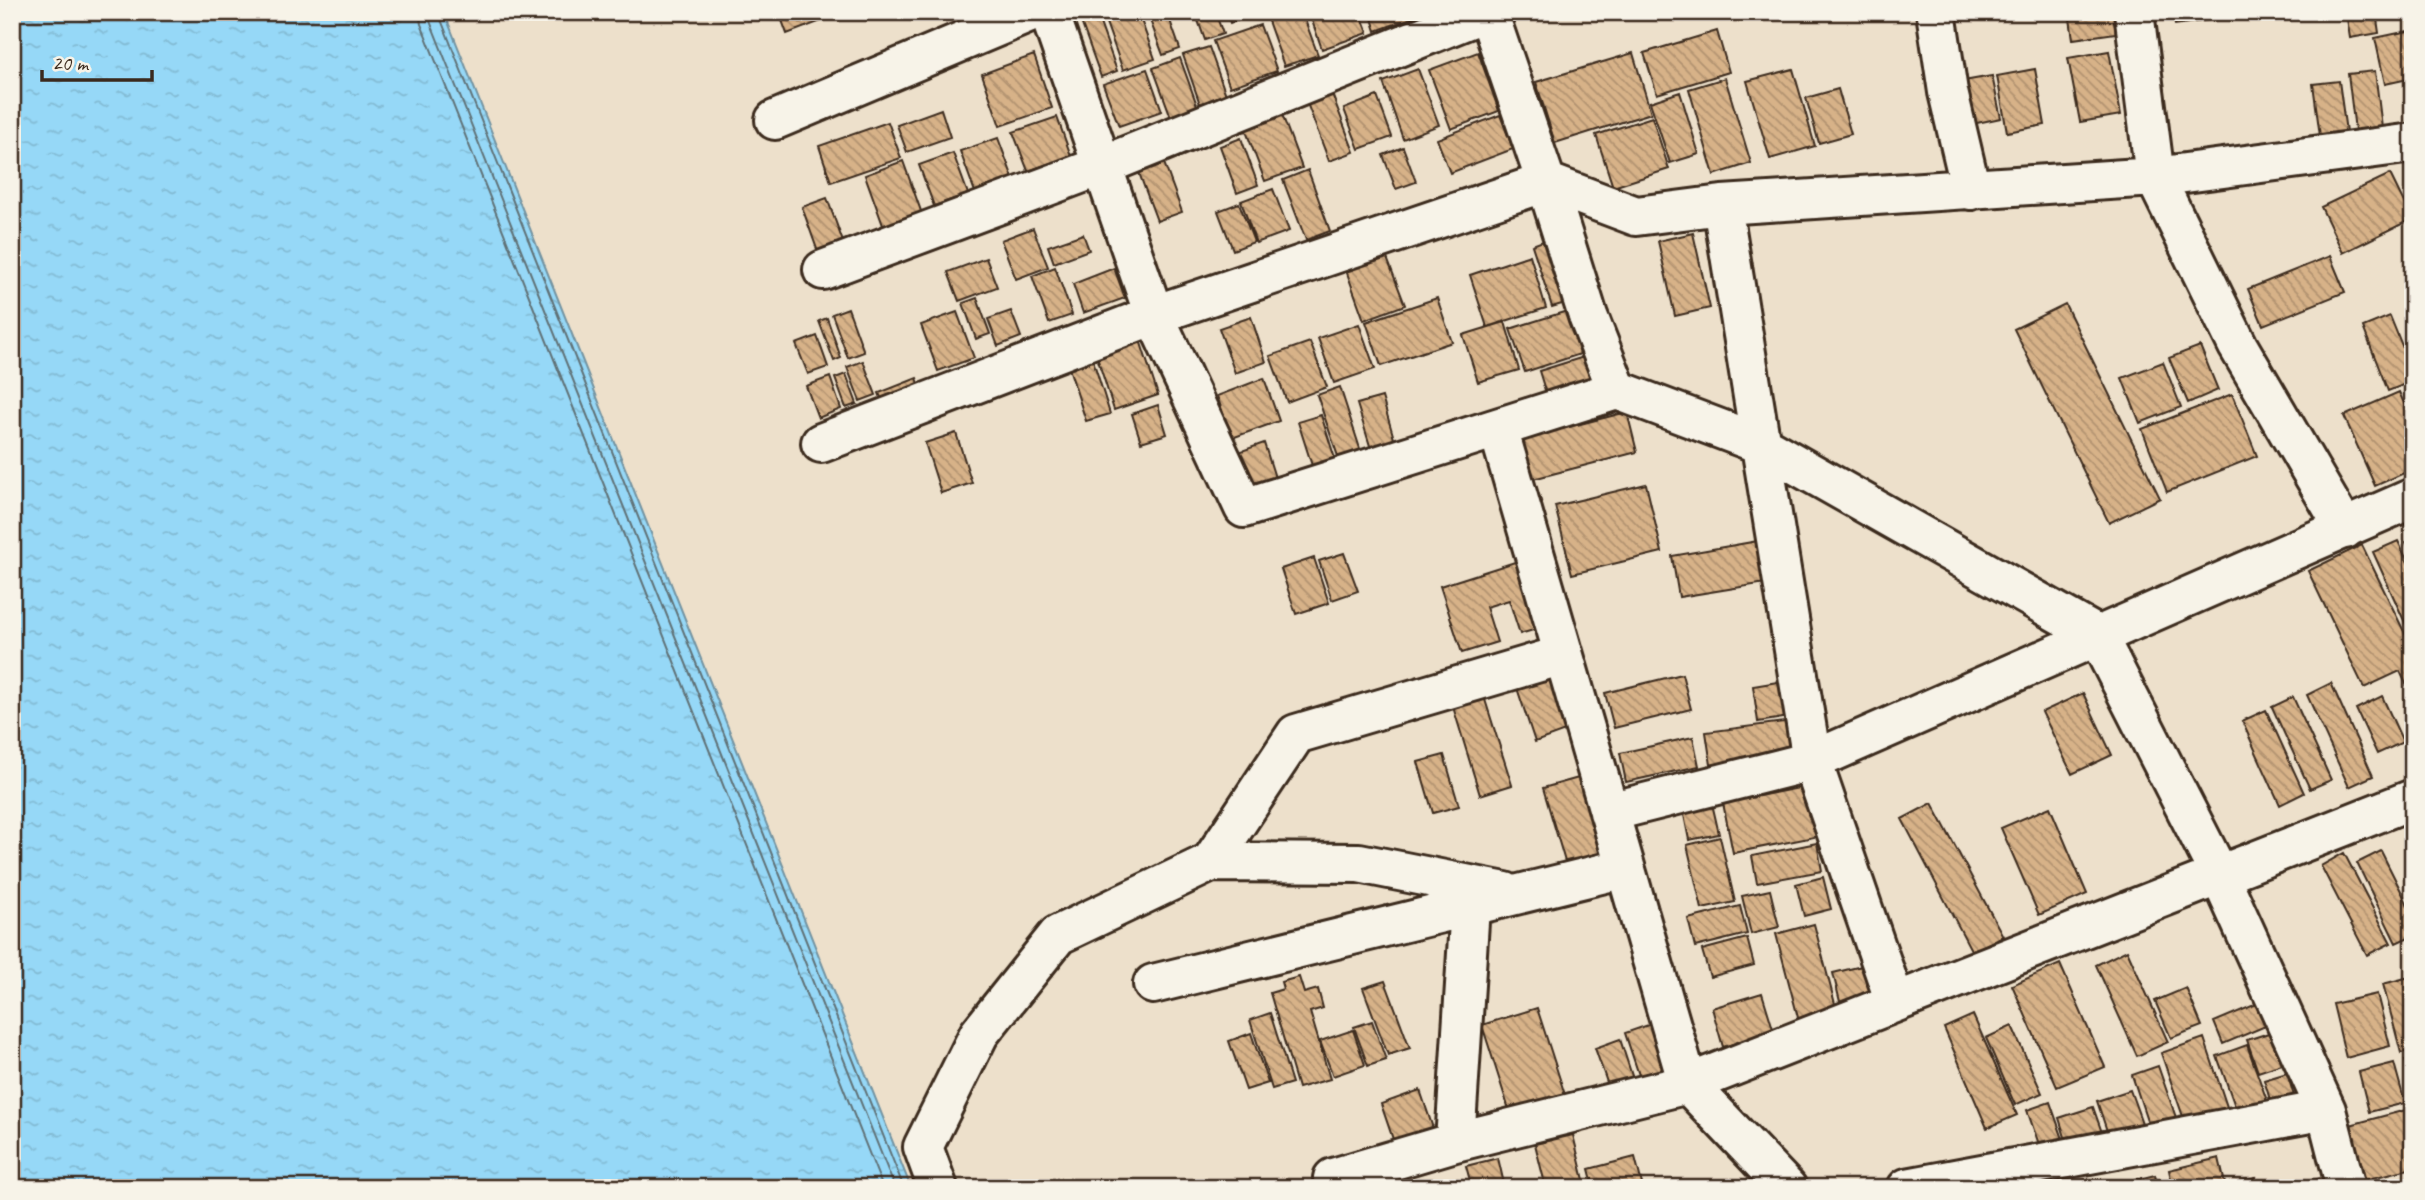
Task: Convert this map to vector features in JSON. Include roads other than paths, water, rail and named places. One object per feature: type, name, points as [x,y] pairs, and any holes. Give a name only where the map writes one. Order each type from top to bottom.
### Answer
[{"type":"street","points":[[775,120],[1032,12]]},
{"type":"street","points":[[1049,12],[1154,315],[1244,508],[1617,390],[1760,444],[2097,635],[2219,874],[2326,1110],[2346,1188]]},
{"type":"street","points":[[823,270],[1104,165],[1487,12],[1546,182],[1588,316],[1617,390]]},
{"type":"street","points":[[1937,12],[1948,92],[1971,190]]},
{"type":"street","points":[[2134,12],[2155,177],[2238,346],[2345,528]]},
{"type":"street","points":[[821,443],[1154,315],[1546,182],[1636,216],[1722,205],[2155,177],[2413,143]]},
{"type":"street","points":[[1722,205],[1812,761],[1895,1002]]},
{"type":"street","points":[[1498,428],[1688,1084],[1787,1188]]},
{"type":"street","points":[[1609,812],[1812,761],[2413,498]]},
{"type":"street","points":[[1211,862],[1296,734],[1563,655]]},
{"type":"street","points":[[1333,1178],[1455,1142],[1688,1084],[2413,799]]},
{"type":"street","points":[[938,1188],[923,1147],[979,1034],[1058,934],[1211,862],[1359,863],[1517,894]]},
{"type":"street","points":[[1153,984],[1625,868]]},
{"type":"street","points":[[1455,1142],[1470,906]]},
{"type":"street","points":[[1907,1188],[2326,1110]]},
{"type":"water","points":[[12,12],[444,12],[911,1188],[12,1188]]}]
